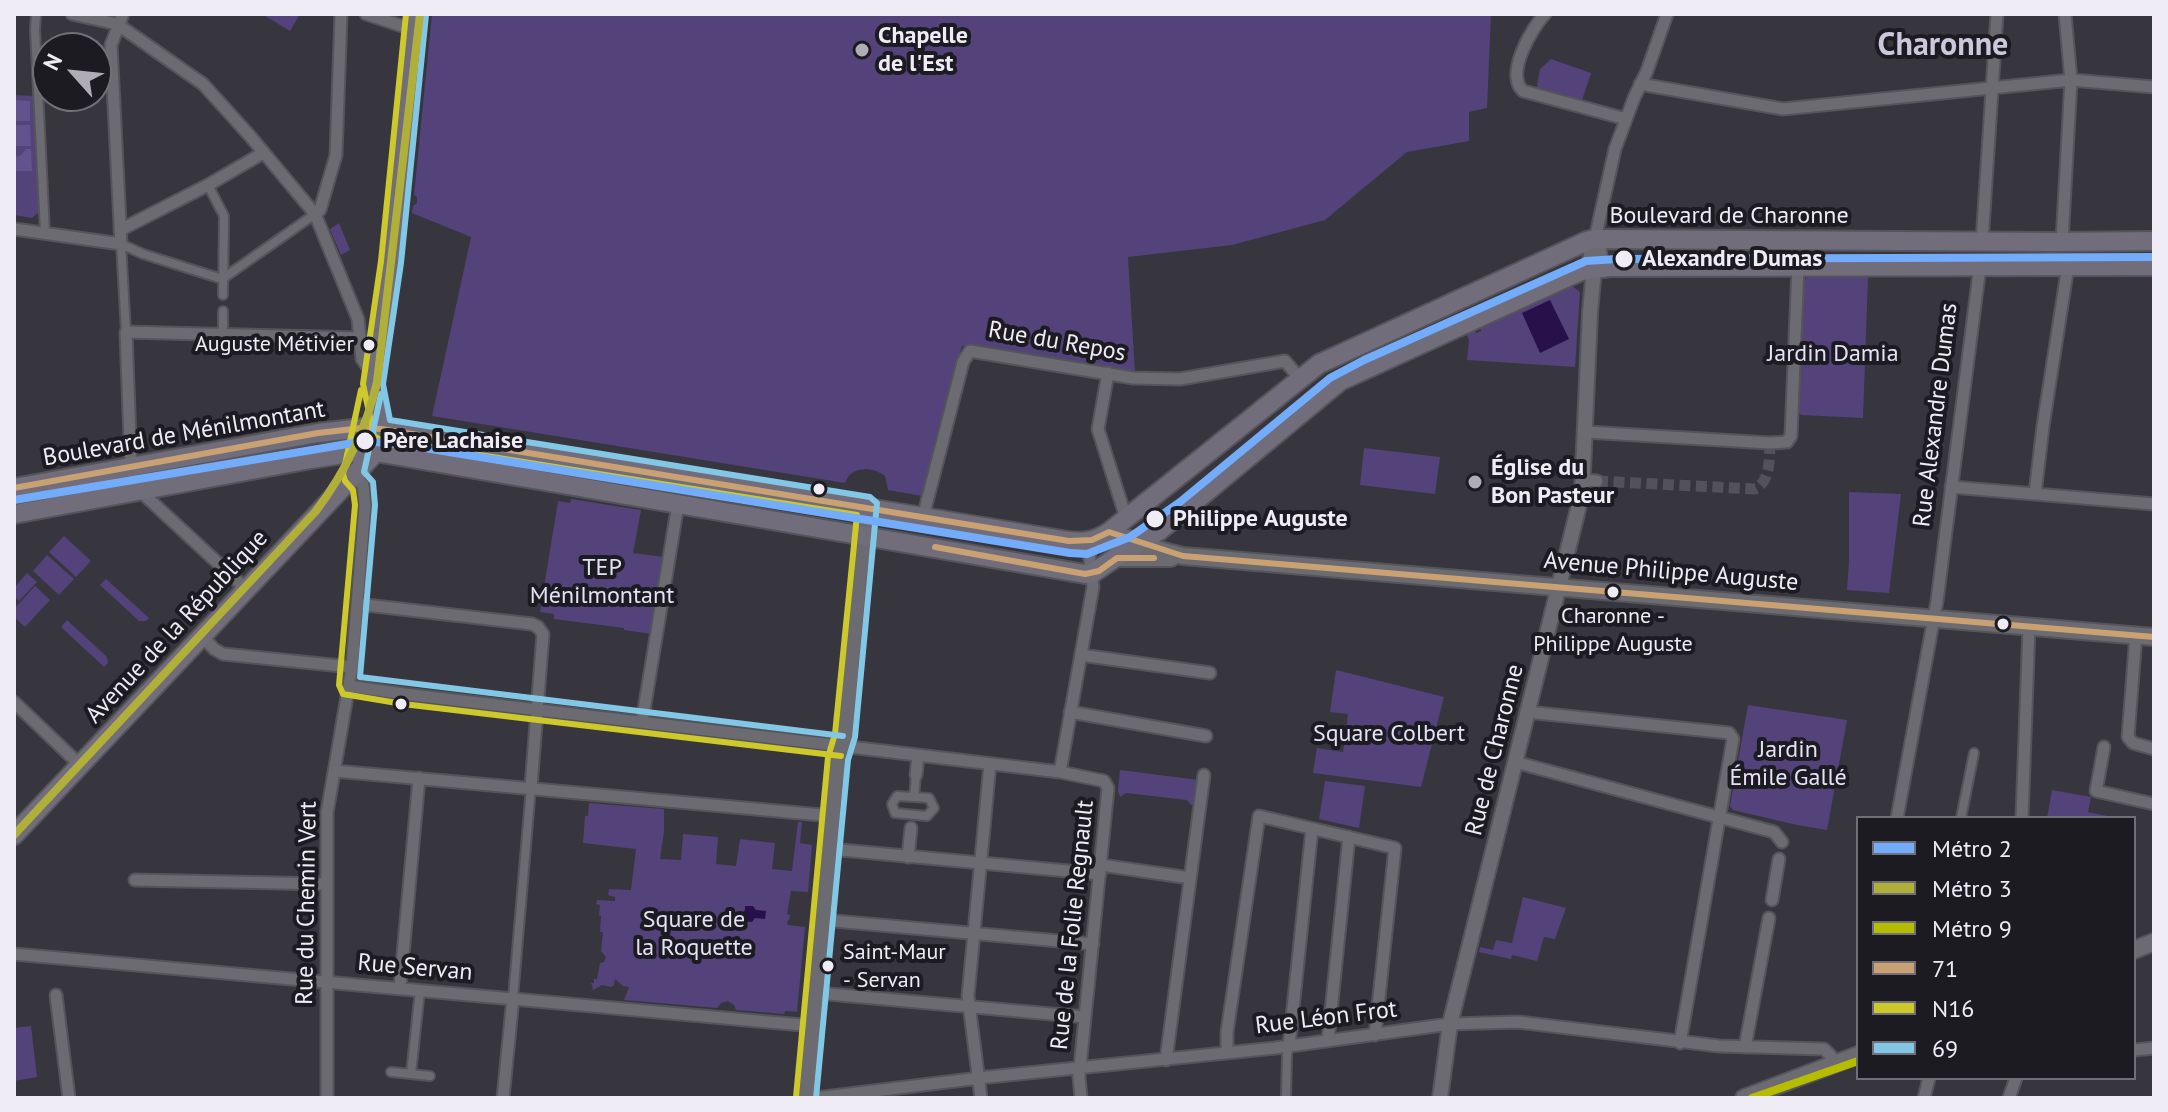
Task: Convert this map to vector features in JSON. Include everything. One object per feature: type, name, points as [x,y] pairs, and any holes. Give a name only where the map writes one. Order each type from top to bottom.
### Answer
[{"type":"main road","points":[[367,452],[381,442],[374,376],[390,274],[415,22]]},
{"type":"main road","name":"Boulevard de Charonne","points":[[1088,542],[1109,532],[1319,364],[1595,239],[2154,241]]},
{"type":"main road","name":"Rue Alexandre Dumas","points":[[1980,266],[1982,242]]},
{"type":"main road","points":[[1093,573],[1159,531],[1340,381],[1576,272],[1594,269],[2154,266]]},
{"type":"main road","points":[[1329,359],[1340,381]]},
{"type":"main road","name":"Boulevard de Ménilmontant","points":[[367,452],[362,428],[374,376]]},
{"type":"main road","name":"Boulevard de Ménilmontant","points":[[14,488],[318,433],[362,428],[1088,542]]},
{"type":"main road","name":"Boulevard de Ménilmontant","points":[[14,514],[367,452],[1066,571],[1093,573]]},
{"type":"main road","name":"Avenue de la République","points":[[14,835],[353,475],[367,452]]},
{"type":"main road","points":[[678,504],[682,478]]},
{"type":"main road","name":"Avenue Philippe Auguste","points":[[1109,532],[1183,556],[2154,637]]},
{"type":"main road","name":"Avenue Philippe Auguste","points":[[1117,558],[1166,559],[1183,556]]},
{"type":"main road","points":[[1744,1098],[1856,1056]]},
{"type":"street","points":[[36,14],[45,233]]},
{"type":"street","points":[[72,14],[120,19],[203,84],[315,214],[358,319],[364,363],[374,376]]},
{"type":"street","points":[[222,279],[320,210],[336,155],[341,14]]},
{"type":"street","points":[[366,14],[415,22]]},
{"type":"street","points":[[1545,14],[1520,57],[1516,75],[1518,86],[1523,91],[1626,119]]},
{"type":"street","name":"Rue de Charonne","points":[[1440,1098],[1450,1024],[1582,493],[1590,480],[1586,432],[1590,312],[1594,269],[1600,263],[1601,253],[1595,239],[1615,149],[1667,14]]},
{"type":"street","name":"Rue Alexandre Dumas","points":[[1982,242],[1997,14]]},
{"type":"street","points":[[2062,242],[2071,80],[2065,14]]},
{"type":"street","points":[[120,19],[111,45],[131,467],[140,491],[246,589]]},
{"type":"street","points":[[1640,84],[1783,109],[2071,80],[2154,87]]},
{"type":"street","points":[[120,230],[263,153]]},
{"type":"street","points":[[208,185],[224,216],[223,295]]},
{"type":"street","points":[[14,229],[121,244],[222,279]]},
{"type":"street","name":"Rue Alexandre Dumas","points":[[1897,816],[1934,618],[1980,266]]},
{"type":"street","points":[[2035,494],[2068,266]]},
{"type":"street","points":[[1586,432],[1787,442],[1791,436],[1798,267]]},
{"type":"street","points":[[223,311],[223,334]]},
{"type":"street","points":[[126,332],[360,338]]},
{"type":"street","name":"Rue du Repos","points":[[923,517],[963,362],[967,353],[973,350],[1133,378],[1180,379],[1285,361],[1301,380]]},
{"type":"street","points":[[1108,373],[1098,429],[1126,518]]},
{"type":"street","name":"Rue du Chemin Vert","points":[[327,1098],[327,813],[352,667],[365,491],[353,475]]},
{"type":"street","points":[[1951,487],[2154,504]]},
{"type":"street","points":[[642,722],[678,504]]},
{"type":"street","points":[[806,1098],[838,758],[845,736],[868,507]]},
{"type":"street","points":[[1060,772],[1093,587],[1088,542]]},
{"type":"street","points":[[357,604],[532,624],[543,634],[503,1098]]},
{"type":"street","points":[[2022,816],[2029,627]]},
{"type":"street","points":[[2136,635],[2128,737],[2133,743],[2154,749]]},
{"type":"street","points":[[202,636],[223,654],[352,667]]},
{"type":"street","points":[[1081,655],[1210,673]]},
{"type":"street","name":"Rue de la Folie Regnault","points":[[349,686],[1060,772],[1104,781],[1108,788],[1080,1067],[1081,1098]]},
{"type":"street","points":[[14,702],[80,765]]},
{"type":"street","points":[[1070,712],[1206,736]]},
{"type":"street","points":[[1527,712],[1729,733],[1733,739],[1680,1043]]},
{"type":"street","points":[[2104,747],[2096,791],[2154,804]]},
{"type":"street","points":[[1961,816],[1974,753]]},
{"type":"street","points":[[914,797],[918,756]]},
{"type":"street","points":[[1515,762],[1774,832],[1782,842]]},
{"type":"street","points":[[981,1098],[968,996],[990,764]]},
{"type":"street","points":[[335,771],[833,816]]},
{"type":"street","points":[[1166,1060],[1204,775]]},
{"type":"street","points":[[400,988],[419,778]]},
{"type":"street","points":[[897,796],[914,797],[929,798],[934,808],[927,816],[895,813],[892,804],[897,796]]},
{"type":"street","points":[[908,857],[912,815]]},
{"type":"street","points":[[1227,1052],[1227,1032],[1259,816],[1395,848],[1375,1035]]},
{"type":"street","points":[[1286,1098],[1312,829]]},
{"type":"street","points":[[1328,1040],[1349,837]]},
{"type":"street","points":[[830,849],[981,864],[1190,878]]},
{"type":"street","points":[[1772,900],[1779,859]]},
{"type":"street","points":[[135,880],[327,884]]},
{"type":"street","points":[[1745,1047],[1769,918]]},
{"type":"street","points":[[823,920],[1093,944]]},
{"type":"street","name":"Rue Servan","points":[[14,954],[813,1026]]},
{"type":"street","points":[[411,1074],[420,990]]},
{"type":"street","points":[[817,993],[1085,1017]]},
{"type":"street","points":[[56,995],[69,1098]]},
{"type":"street","name":"Rue Léon Frot","points":[[816,1098],[1289,1046],[1450,1024],[1518,1022],[1680,1043],[1824,1049],[1834,1063]]},
{"type":"street","points":[[391,1072],[430,1076]]},
{"type":"green space","points":[[262,14],[300,14],[290,31]]},
{"type":"green space","points":[[432,14],[1491,14],[1487,108],[1469,112],[1469,141],[1407,152],[1325,220],[1232,245],[1128,257],[1135,373],[962,346],[922,496],[888,490],[885,476],[868,469],[852,473],[845,483],[432,416],[471,237],[412,213],[417,203],[414,195]]},
{"type":"green space","points":[[1551,59],[1591,73],[1581,103],[1536,91],[1540,69]]},
{"type":"green space","points":[[14,95],[32,96],[32,112],[36,112],[41,210],[32,218],[14,215]]},
{"type":"green space","points":[[339,223],[350,250],[341,255],[330,229]]},
{"type":"green space","name":"Jardin Damia","points":[[1807,277],[1868,277],[1863,418],[1801,415],[1798,411],[1804,281]]},
{"type":"green space","points":[[1571,285],[1580,292],[1575,367],[1467,360],[1469,340],[1466,333],[1474,329],[1476,333],[1481,331],[1480,327]]},
{"type":"green space","points":[[1364,448],[1440,457],[1435,494],[1360,485]]},
{"type":"green space","points":[[1849,492],[1901,494],[1889,593],[1847,590]]},
{"type":"green space","name":"TEP Ménilmontant","points":[[571,499],[641,510],[633,553],[664,557],[652,634],[554,619],[554,614],[540,612],[558,501],[570,503]]},
{"type":"green space","points":[[64,536],[91,561],[76,577],[49,552]]},
{"type":"green space","points":[[47,555],[74,579],[59,595],[33,571]]},
{"type":"green space","points":[[27,573],[37,582],[19,601],[14,596],[14,588]]},
{"type":"green space","points":[[106,579],[149,618],[139,621],[100,585]]},
{"type":"green space","points":[[35,586],[50,600],[25,627],[14,617],[14,609]]},
{"type":"green space","points":[[67,620],[107,657],[108,663],[104,667],[61,627]]},
{"type":"green space","name":"Square Colbert","points":[[1336,670],[1444,697],[1421,787],[1313,773],[1317,748],[1343,752],[1348,714],[1330,712]]},
{"type":"green space","name":"Jardin Émile Gallé","points":[[1748,705],[1847,720],[1827,830],[1733,810],[1730,806]]},
{"type":"green space","points":[[1120,770],[1199,780],[1196,804],[1191,805],[1187,800],[1126,793],[1120,797]]},
{"type":"green space","points":[[1325,781],[1365,786],[1359,828],[1319,819]]},
{"type":"green space","points":[[2052,790],[2091,797],[2088,812],[2107,816],[2047,816]]},
{"type":"green space","name":"Square de la Roquette","points":[[589,803],[664,809],[660,859],[681,860],[683,834],[718,837],[716,864],[736,866],[740,839],[775,843],[772,869],[792,871],[798,822],[802,822],[800,843],[812,845],[808,892],[791,891],[787,914],[790,915],[788,925],[805,927],[797,1012],[785,1011],[784,1014],[736,1010],[728,1001],[717,1008],[624,1000],[629,987],[615,979],[611,987],[602,985],[591,991],[591,983],[597,979],[600,963],[606,957],[601,951],[603,932],[600,932],[600,905],[596,904],[597,900],[615,901],[615,897],[608,895],[609,889],[631,890],[636,849],[583,843]]},
{"type":"green space","points":[[1523,897],[1566,908],[1555,939],[1544,937],[1537,961],[1479,952],[1480,947],[1493,950],[1496,940],[1512,943]]},
{"type":"green space","points":[[31,1026],[37,1077],[14,1081],[14,1028]]},
{"type":"shaded area","points":[[14,100],[30,101],[30,121],[14,121]]},
{"type":"shaded area","points":[[14,125],[30,125],[31,146],[14,146]]},
{"type":"shaded area","points":[[26,149],[31,149],[32,171],[14,171],[14,157],[20,156]]},
{"type":"shaded area","points":[[1550,300],[1569,339],[1540,353],[1522,313]]},
{"type":"shaded area","points":[[745,906],[766,911],[765,919],[744,921],[742,913]]},
{"type":"tunnel","points":[[1597,481],[1755,489],[1767,475],[1770,443]]},
{"type":"metro line","name":"3","points":[[14,835],[316,511],[354,450],[377,382],[420,14]]},
{"type":"metro line","name":"2","points":[[14,500],[365,441],[1087,554],[1130,537],[1180,502],[1330,378],[1586,261],[2154,257]]},
{"type":"metro line","name":"9","points":[[1752,1098],[1856,1062]]},
{"type":"transit line","name":"N16","points":[[406,14],[381,261],[363,384],[374,436],[857,515],[835,734],[828,757],[796,1097]]},
{"type":"transit line","name":"69","points":[[426,15],[401,263],[383,384],[390,420],[870,497],[877,503],[855,737],[848,760],[816,1098]]},
{"type":"transit line","name":"N16","points":[[361,390],[343,474],[353,490],[355,505],[339,685],[343,694],[403,704],[841,756]]},
{"type":"transit line","name":"69","points":[[381,394],[364,472],[373,482],[375,505],[360,677],[843,736]]},
{"type":"transit line","name":"71","points":[[14,488],[318,433],[381,429],[1069,541],[1092,540],[1109,532],[1183,556],[2154,637]]},
{"type":"transit line","name":"71","points":[[935,547],[1085,574],[1099,571],[1117,558],[1154,558]]},
{"type":"place","name":"Chapelle de l'Est","points":[[862,50]]},
{"type":"place","name":"Alexandre Dumas","points":[[1624,259]]},
{"type":"place","name":"Auguste Métivier","points":[[369,345]]},
{"type":"place","name":"Père Lachaise","points":[[365,441]]},
{"type":"place","name":"Église du Bon Pasteur","points":[[1475,482]]},
{"type":"place","name":"Philippe Auguste","points":[[1155,519]]},
{"type":"place","name":"Charonne - Philippe Auguste","points":[[1613,592]]},
{"type":"place","name":"Saint-Maur - Servan","points":[[828,966]]},
{"type":"district","name":"Charonne","points":[[1943,46]]}]
